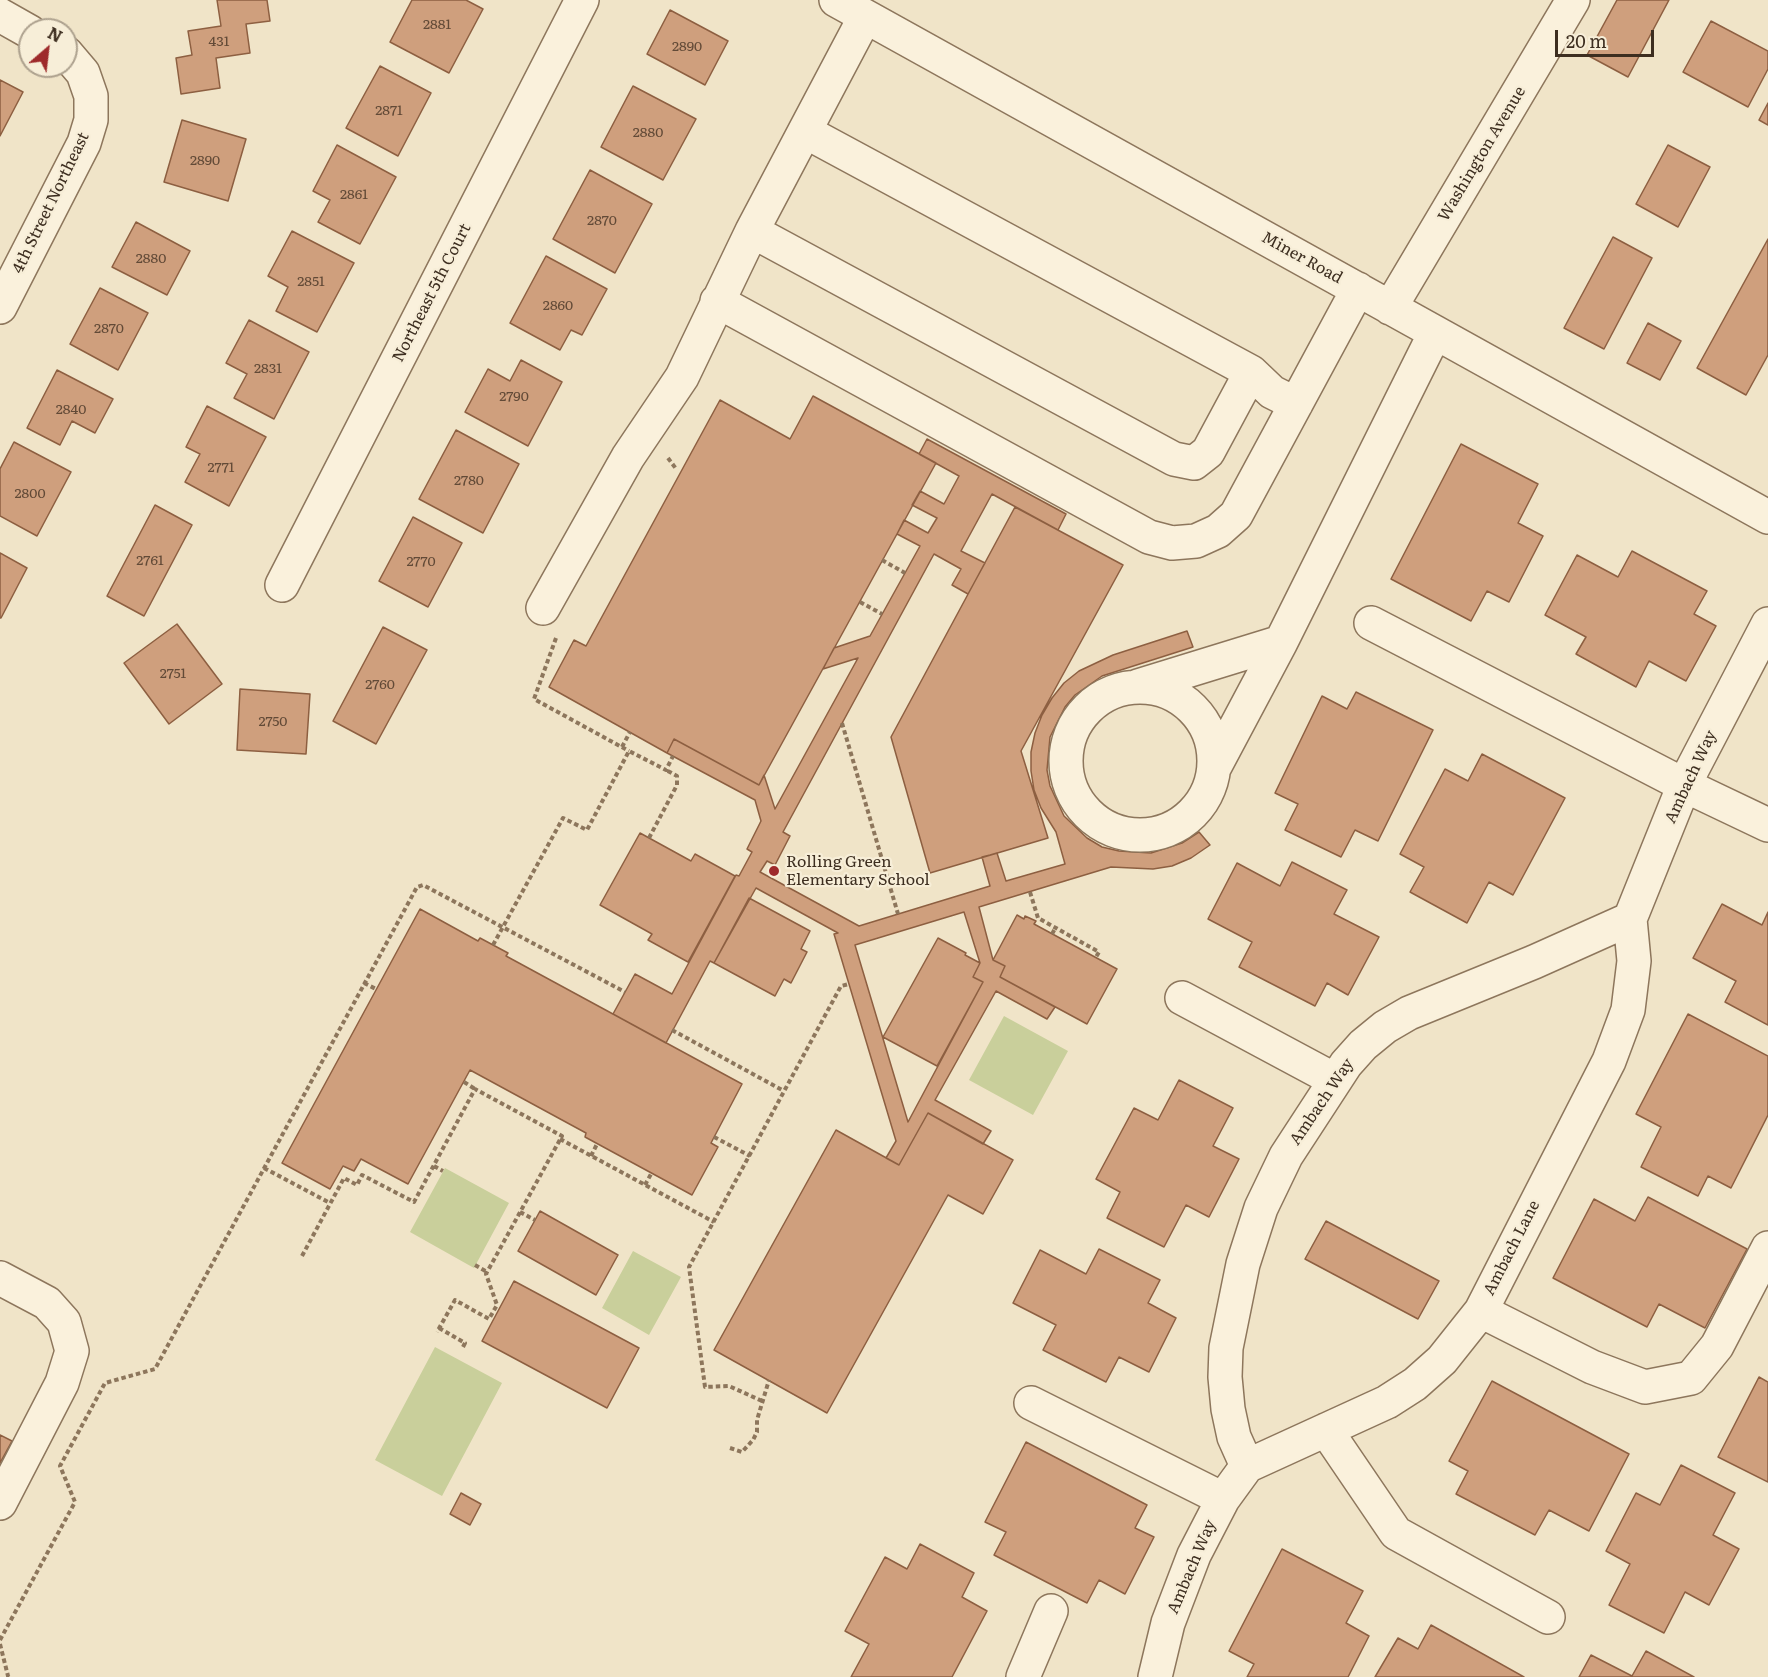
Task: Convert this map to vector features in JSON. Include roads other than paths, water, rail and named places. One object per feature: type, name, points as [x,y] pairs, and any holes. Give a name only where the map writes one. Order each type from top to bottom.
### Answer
[{"type":"street","name":"Northeast 5th Court","points":[[282,585],[582,0]]},
{"type":"street","name":"Miner Road","points":[[836,0],[1768,517]]},
{"type":"street","name":"Washington Avenue","points":[[1390,308],[1573,0]]},
{"type":"street","points":[[0,15],[18,25]]},
{"type":"street","points":[[543,609],[628,457],[682,377],[752,231],[865,17]]},
{"type":"street","name":"4th Street Northeast","points":[[0,307],[84,143],[91,120],[91,96],[83,73],[78,67]]},
{"type":"street","points":[[806,132],[1251,372],[1272,392],[1296,404]]},
{"type":"street","points":[[752,231],[1174,459],[1194,463],[1208,452],[1251,372]]},
{"type":"street","points":[[717,301],[1149,537],[1172,543],[1196,541],[1218,531],[1236,515],[1358,289]]},
{"type":"street","points":[[1281,642],[1108,694],[1087,709],[1072,730],[1066,755],[1068,780],[1079,804],[1098,822],[1121,833],[1147,835],[1172,829],[1193,814],[1208,793],[1214,768],[1281,642],[1435,333]]},
{"type":"street","points":[[1371,623],[1684,785],[1768,825]]},
{"type":"street","name":"Ambach Way","points":[[1155,1677],[1168,1623],[1194,1555],[1223,1499],[1247,1466],[1234,1437],[1228,1409],[1225,1377],[1226,1348],[1243,1264],[1261,1208],[1286,1156],[1346,1064],[1384,1027],[1409,1013],[1534,962],[1630,919],[1684,785],[1768,624]]},
{"type":"street","points":[[1133,688],[1159,690],[1178,698],[1194,711],[1206,728],[1213,748],[1214,768]]},
{"type":"street","name":"Ambach Lane","points":[[1247,1466],[1387,1402],[1415,1384],[1442,1360],[1480,1311],[1609,1061],[1628,1010],[1634,961],[1630,919]]},
{"type":"street","points":[[1182,998],[1335,1080]]},
{"type":"street","points":[[1480,1311],[1592,1367],[1645,1387],[1690,1378],[1717,1346],[1768,1248]]},
{"type":"street","points":[[0,1278],[47,1304],[64,1322],[72,1351],[62,1383],[0,1503]]},
{"type":"street","points":[[1031,1403],[1223,1499]]},
{"type":"street","points":[[1326,1430],[1396,1533],[1548,1617]]},
{"type":"street","points":[[1023,1677],[1051,1611]]},
{"type":"place","name":"Rolling Green Elementary School","points":[[774,871]]}]
